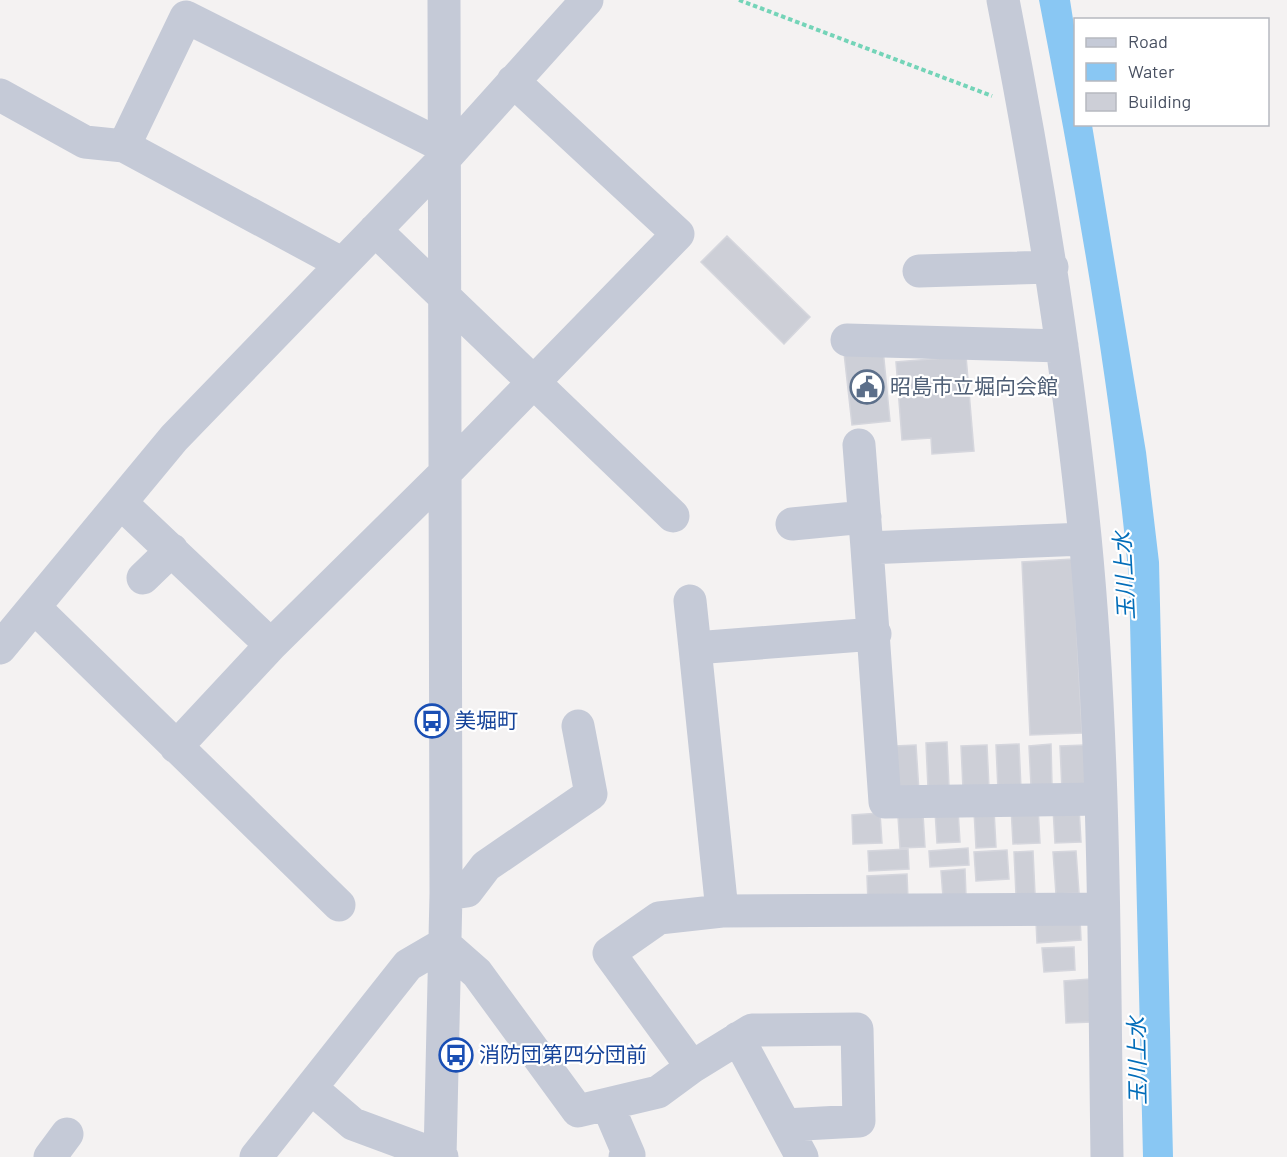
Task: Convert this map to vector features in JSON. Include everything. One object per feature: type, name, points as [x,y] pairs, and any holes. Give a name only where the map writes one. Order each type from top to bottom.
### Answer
[{"type":"street","points":[[311,1088],[353,1124],[441,1157],[446,894],[444,0]]},
{"type":"street","points":[[0,648],[174,438],[375,230],[587,0]]},
{"type":"street","points":[[1003,0],[1052,267],[1085,539],[1101,799],[1107,1157]]},
{"type":"street","points":[[124,146],[186,17],[445,152]]},
{"type":"street","points":[[176,747],[271,645],[446,472],[678,234],[513,81]]},
{"type":"street","points":[[0,95],[85,142],[124,146],[341,263]]},
{"type":"street","points":[[375,230],[672,516]]},
{"type":"street","points":[[919,271],[1052,267]]},
{"type":"street","points":[[847,340],[1062,346]]},
{"type":"street","points":[[859,445],[875,634],[885,802],[1101,799]]},
{"type":"street","points":[[121,503],[271,645]]},
{"type":"street","points":[[792,524],[866,532],[1085,539]]},
{"type":"street","points":[[143,578],[172,550]]},
{"type":"street","points":[[690,601],[722,910]]},
{"type":"street","points":[[34,607],[176,747],[333,888]]},
{"type":"street","points":[[695,648],[875,634]]},
{"type":"street","points":[[446,894],[467,891],[486,866],[591,794],[578,726]]},
{"type":"street","points":[[692,1067],[609,953],[658,918],[722,910],[1103,909]]},
{"type":"street","points":[[256,1157],[408,965],[444,944]]},
{"type":"street","points":[[444,944],[477,973],[578,1111],[608,1106],[658,1092],[692,1067],[752,1030],[857,1029],[859,1121],[785,1125]]},
{"type":"street","points":[[738,1038],[802,1157]]},
{"type":"street","points":[[608,1106],[629,1155],[625,1157]]},
{"type":"path","points":[[739,0],[1024,108]]},
{"type":"water","points":[[1039,0],[1070,0],[1074,26],[1074,126],[1092,126],[1146,452],[1159,562],[1173,1157],[1143,1157],[1129,580],[1113,434],[1066,144]]},
{"type":"building","points":[[727,236],[810,317],[784,344],[701,262]]},
{"type":"building","name":"昭島市立堀向会館","points":[[883,349],[890,421],[852,425],[844,353]]},
{"type":"building","points":[[966,356],[974,451],[932,454],[931,438],[902,440],[896,362]]},
{"type":"building","points":[[1073,559],[1082,733],[1030,735],[1022,562]]},
{"type":"building","points":[[947,742],[949,787],[928,788],[926,743]]},
{"type":"building","points":[[1019,744],[1021,789],[998,790],[996,745]]},
{"type":"building","points":[[1051,744],[1052,785],[1031,786],[1029,746]]},
{"type":"building","points":[[916,745],[919,792],[897,793],[895,746]]},
{"type":"building","points":[[987,745],[989,788],[963,789],[961,746]]},
{"type":"building","points":[[1085,745],[1087,789],[1062,791],[1060,746]]},
{"type":"building","points":[[1038,806],[1040,843],[1013,844],[1011,807]]},
{"type":"building","points":[[1079,807],[1081,842],[1055,843],[1053,808]]},
{"type":"building","points":[[958,810],[960,842],[937,843],[935,811]]},
{"type":"building","points":[[994,810],[996,847],[976,848],[974,811]]},
{"type":"building","points":[[880,813],[882,843],[853,844],[852,815]]},
{"type":"building","points":[[923,814],[925,847],[900,848],[898,816]]},
{"type":"building","points":[[968,848],[969,865],[930,867],[929,851]]},
{"type":"building","points":[[908,849],[909,869],[869,871],[868,851]]},
{"type":"building","points":[[1007,850],[1009,879],[976,881],[974,852]]},
{"type":"building","points":[[1033,851],[1035,894],[1016,895],[1014,852]]},
{"type":"building","points":[[1076,851],[1079,893],[1056,894],[1053,852]]},
{"type":"building","points":[[965,869],[966,896],[943,897],[941,871]]},
{"type":"building","points":[[907,874],[908,900],[868,902],[867,876]]},
{"type":"building","points":[[1080,918],[1081,940],[1037,943],[1036,921]]},
{"type":"building","points":[[1074,947],[1075,970],[1044,972],[1042,948]]},
{"type":"building","points":[[1090,979],[1092,1022],[1066,1023],[1064,981]]},
{"type":"place","name":"昭島市立堀向会館","points":[[867,387]]},
{"type":"place","name":"美堀町","points":[[432,721]]},
{"type":"place","name":"消防団第四分団前","points":[[456,1055]]},
{"type":"water label","name":"玉川上水","points":[[1124,576]]},
{"type":"water label","name":"玉川上水","points":[[1137,1061]]}]
